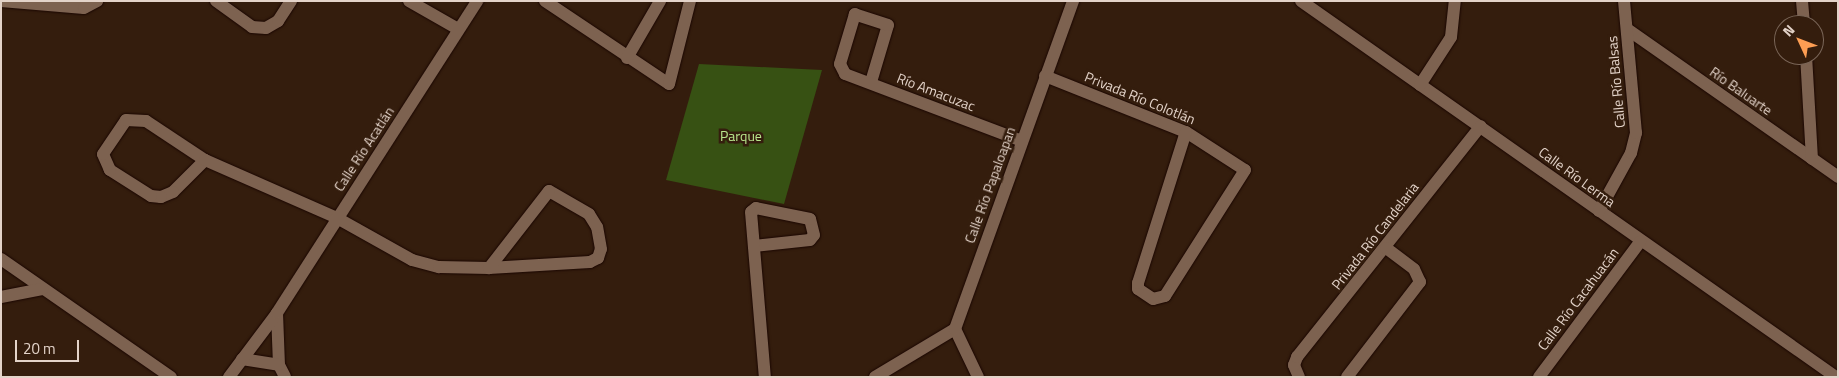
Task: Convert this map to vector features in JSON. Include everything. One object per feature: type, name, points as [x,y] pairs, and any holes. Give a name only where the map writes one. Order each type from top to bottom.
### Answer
[{"type":"street","points":[[1,1],[84,8],[98,1]]},
{"type":"street","points":[[216,1],[252,27],[266,28],[278,21],[291,1]]},
{"type":"street","points":[[409,1],[458,29]]},
{"type":"street","name":"Calle Río Acatlán","points":[[229,377],[277,313],[477,1]]},
{"type":"street","points":[[545,1],[627,58],[669,84],[690,1]]},
{"type":"street","points":[[627,58],[660,1]]},
{"type":"street","name":"Calle Río Papaloapan","points":[[955,328],[1073,1]]},
{"type":"street","name":"Calle Río Lerma","points":[[1301,1],[1481,126],[1640,242],[1836,377]]},
{"type":"street","points":[[1420,85],[1451,37],[1455,1]]},
{"type":"street","name":"Calle Río Balsas","points":[[1599,211],[1631,153],[1636,133],[1624,1]]},
{"type":"street","points":[[1802,1],[1803,15]]},
{"type":"street","name":"Río Amacuzac","points":[[871,82],[887,32],[884,21],[855,14],[840,70],[1022,141]]},
{"type":"street","name":"Río Baluarte","points":[[1627,29],[1838,177]]},
{"type":"street","points":[[1807,65],[1812,159]]},
{"type":"street","name":"Privada Río Colotlán","points":[[1045,76],[1186,132],[1245,170],[1165,296],[1160,300],[1143,294],[1138,283],[1186,132]]},
{"type":"street","points":[[205,160],[173,192],[156,197],[110,170],[102,154],[126,120],[134,118],[205,160],[337,218],[412,260],[439,267],[489,268],[590,262],[598,258],[601,249],[598,227],[589,214],[549,191],[489,268]]},
{"type":"street","name":"Privada Río Candelaria","points":[[1296,371],[1386,248],[1481,126]]},
{"type":"street","points":[[754,246],[810,240],[814,235],[810,219],[752,209],[754,246],[765,377]]},
{"type":"street","name":"Calle Río Cacahuacán","points":[[1542,376],[1640,242]]},
{"type":"street","points":[[1347,377],[1420,282],[1414,269],[1386,248]]},
{"type":"street","points":[[1,259],[171,377]]},
{"type":"street","points":[[1,297],[42,289]]},
{"type":"street","points":[[277,313],[279,365],[285,377]]},
{"type":"street","points":[[875,377],[955,328],[978,377]]},
{"type":"street","points":[[242,359],[279,365]]},
{"type":"green space","name":"Parque","points":[[699,64],[822,70],[784,204],[666,180]]}]
